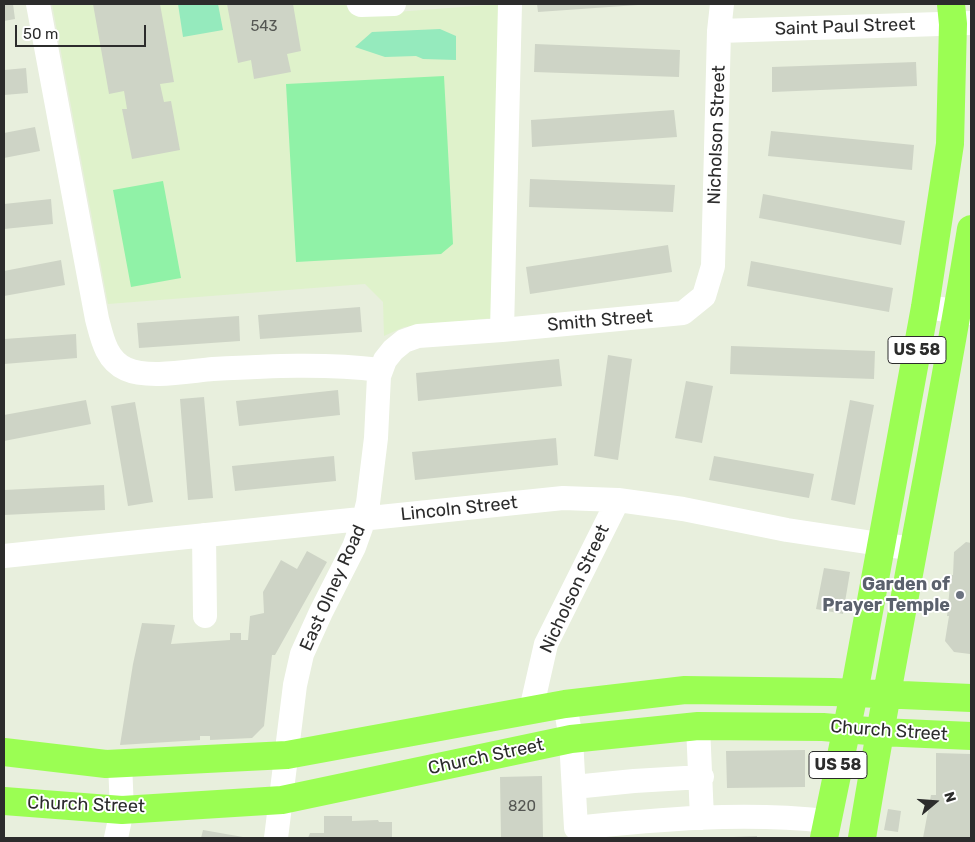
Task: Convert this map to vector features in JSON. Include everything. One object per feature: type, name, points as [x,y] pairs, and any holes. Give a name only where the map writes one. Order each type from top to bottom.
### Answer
[{"type":"main road","name":"US 58","points":[[825,829],[854,693],[925,307],[950,144],[958,17]]},
{"type":"main road","name":"US 58","points":[[862,838],[925,483],[964,312],[971,229]]},
{"type":"main road","points":[[894,477],[925,483]]},
{"type":"main road","name":"Church Street","points":[[4,752],[106,764],[287,755],[565,704],[685,690],[854,693],[971,698]]},
{"type":"main road","name":"Church Street","points":[[4,801],[122,810],[282,800],[571,739],[698,726],[823,727],[880,732],[971,736]]},
{"type":"street","points":[[38,4],[97,319],[106,349],[114,360],[125,369],[138,373],[179,373],[314,365],[380,370]]},
{"type":"street","points":[[359,4],[394,4]]},
{"type":"street","points":[[502,330],[510,4]]},
{"type":"street","name":"Nicholson Street","points":[[713,266],[722,4]]},
{"type":"street","name":"Saint Paul Street","points":[[720,31],[958,17]]},
{"type":"street","name":"Smith Street","points":[[459,334],[683,313],[704,296],[713,266]]},
{"type":"street","points":[[925,307],[964,312]]},
{"type":"street","name":"East Olney Road","points":[[276,838],[295,685],[302,654],[350,556],[368,503],[376,438],[380,370],[392,350],[404,342],[418,336],[459,334]]},
{"type":"street","name":"Lincoln Street","points":[[4,556],[563,498],[618,500],[683,509],[787,530],[913,549]]},
{"type":"street","name":"Nicholson Street","points":[[531,710],[546,644],[618,500]]},
{"type":"street","points":[[204,535],[205,616]]},
{"type":"street","points":[[565,704],[571,739],[576,828],[649,820],[702,818],[786,828],[825,829]]},
{"type":"street","points":[[698,726],[702,777],[702,818]]},
{"type":"street","points":[[116,838],[122,810],[120,763]]},
{"type":"street","points":[[574,787],[702,777]]},
{"type":"shaded area","points":[[52,4],[344,4],[357,15],[501,4],[493,318],[404,327],[384,336],[383,302],[365,284],[108,304]]},
{"type":"green space","points":[[178,4],[218,4],[223,30],[183,37]]},
{"type":"green space","points":[[440,29],[456,36],[456,60],[423,59],[416,56],[385,57],[355,47],[372,32]]},
{"type":"green space","points":[[444,76],[453,244],[441,254],[296,262],[286,84]]},
{"type":"green space","points":[[163,181],[181,278],[131,287],[113,190]]},
{"type":"building","points":[[4,4],[13,4],[15,19],[4,21]]},
{"type":"building","points":[[93,4],[160,4],[174,82],[160,84],[164,102],[171,101],[180,150],[132,159],[122,109],[127,109],[124,91],[109,94]]},
{"type":"building","points":[[227,4],[293,4],[301,51],[287,54],[291,72],[254,79],[251,60],[238,63]]},
{"type":"building","points":[[537,4],[638,4],[638,5],[538,12]]},
{"type":"building","points":[[535,44],[680,50],[679,77],[534,72]]},
{"type":"building","points":[[916,62],[917,86],[772,92],[772,67]]},
{"type":"building","points":[[26,68],[28,93],[4,95],[4,70]]},
{"type":"building","points":[[674,110],[677,137],[532,147],[531,120]]},
{"type":"building","points":[[35,127],[40,151],[4,158],[4,133]]},
{"type":"building","points":[[771,131],[914,145],[912,170],[768,156]]},
{"type":"building","points":[[530,179],[675,185],[673,212],[529,207]]},
{"type":"building","points":[[763,194],[905,221],[901,245],[759,218]]},
{"type":"building","points":[[51,199],[53,224],[4,229],[4,204]]},
{"type":"building","points":[[668,245],[672,272],[530,294],[526,267]]},
{"type":"building","points":[[61,260],[65,285],[4,296],[4,271]]},
{"type":"building","points":[[751,261],[893,288],[889,312],[747,286]]},
{"type":"building","points":[[360,307],[362,332],[260,339],[258,315]]},
{"type":"building","points":[[239,316],[240,341],[139,348],[137,323]]},
{"type":"building","points":[[76,334],[77,358],[4,364],[4,339]]},
{"type":"building","points":[[731,346],[875,351],[874,379],[730,374]]},
{"type":"building","points":[[608,355],[632,359],[618,460],[594,456]]},
{"type":"building","points":[[559,359],[562,386],[418,401],[416,373]]},
{"type":"building","points":[[686,381],[713,386],[702,443],[675,438]]},
{"type":"building","points":[[338,390],[340,415],[239,426],[236,401]]},
{"type":"building","points":[[204,397],[213,498],[188,500],[180,399]]},
{"type":"building","points":[[86,400],[91,424],[4,441],[4,415]]},
{"type":"building","points":[[850,400],[874,405],[855,505],[831,500]]},
{"type":"building","points":[[135,402],[153,502],[128,506],[111,406]]},
{"type":"building","points":[[556,438],[558,465],[415,480],[412,452]]},
{"type":"building","points":[[334,456],[336,481],[235,491],[232,466]]},
{"type":"building","points":[[714,456],[814,474],[809,498],[709,480]]},
{"type":"building","points":[[104,485],[105,510],[4,515],[4,490]]},
{"type":"building","name":"Garden of Prayer Temple","points":[[966,542],[971,543],[970,654],[954,652],[945,641],[954,552]]},
{"type":"building","points":[[307,551],[327,562],[275,655],[272,655],[264,726],[252,738],[210,740],[210,736],[200,736],[200,740],[120,745],[133,664],[142,623],[175,625],[171,644],[230,640],[230,633],[241,633],[241,640],[248,640],[250,616],[264,613],[263,592],[281,560],[297,569]]},
{"type":"building","points":[[824,568],[850,572],[843,614],[816,609]]},
{"type":"building","points":[[805,750],[805,787],[727,788],[726,751]]},
{"type":"building","points":[[936,753],[971,754],[971,838],[923,838],[931,795],[936,795]]},
{"type":"building","points":[[542,776],[543,838],[501,838],[500,777]]},
{"type":"building","points":[[888,809],[901,811],[898,832],[884,830]]},
{"type":"building","points":[[324,816],[352,816],[352,821],[378,820],[379,822],[392,822],[392,838],[308,838],[310,833],[324,833]]},
{"type":"building","points":[[203,830],[243,837],[243,838],[201,838]]},
{"type":"building","points":[[757,836],[757,838],[733,838],[733,837]]},
{"type":"place","name":"Garden of Prayer Temple","points":[[960,595]]}]
